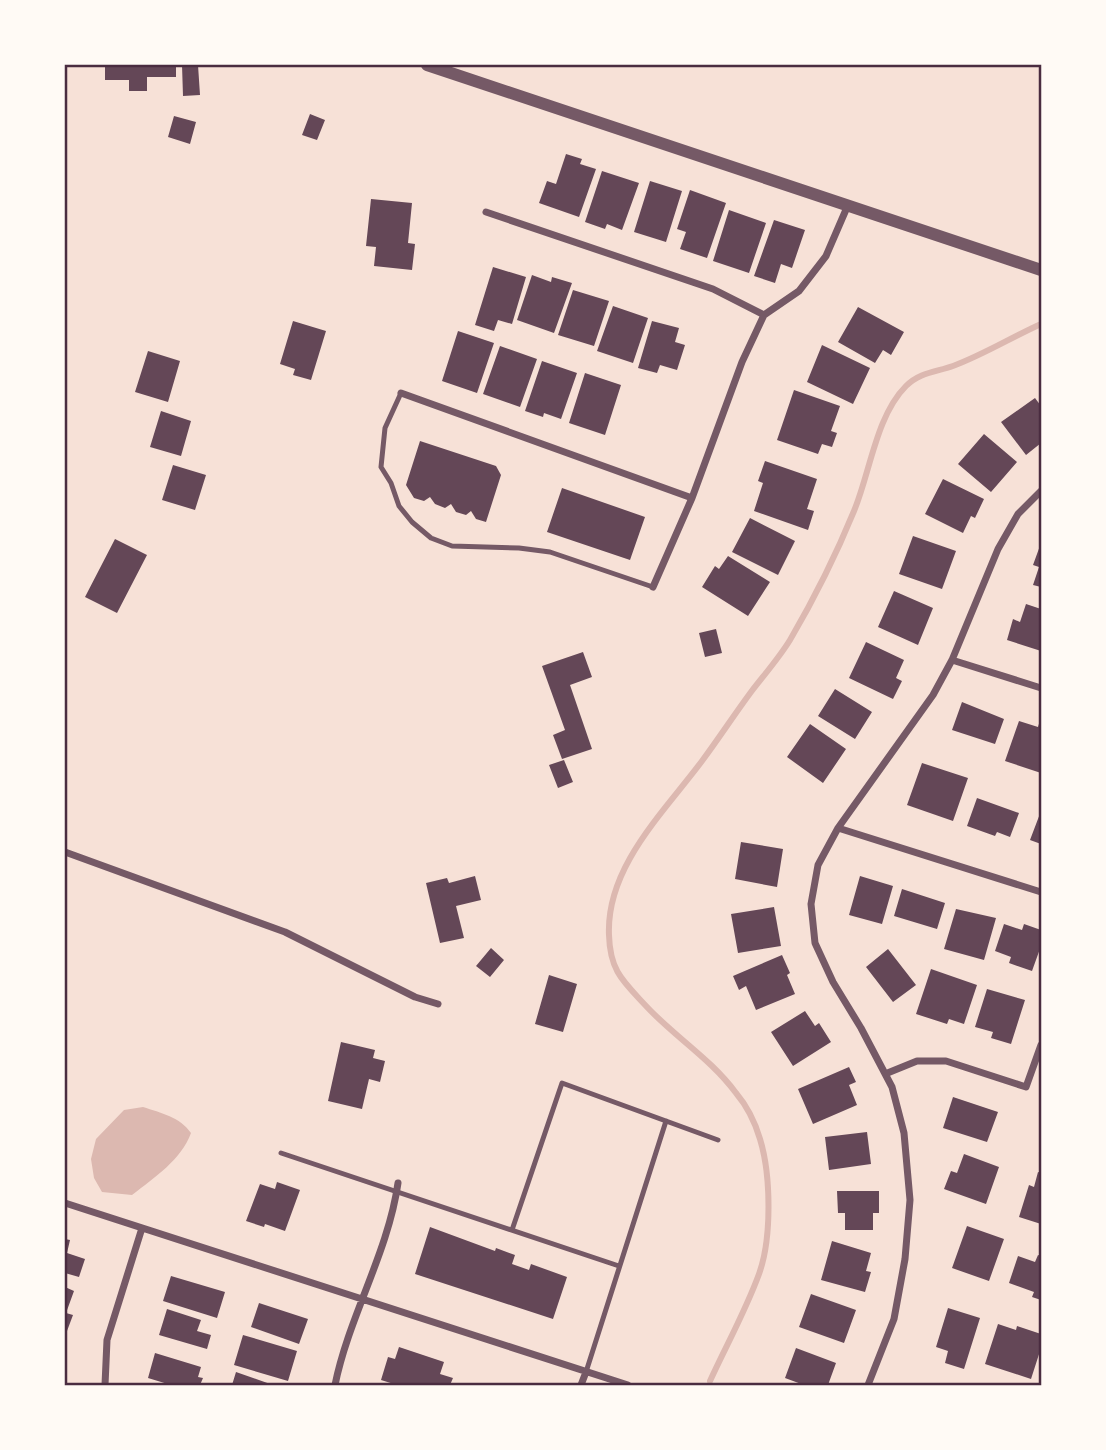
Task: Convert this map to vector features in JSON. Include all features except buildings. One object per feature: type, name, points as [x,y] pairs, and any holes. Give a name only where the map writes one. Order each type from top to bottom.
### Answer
[{"type":"street","points":[[426,65],[1041,270]]},
{"type":"street","points":[[653,587],[692,498],[742,362],[764,315],[799,291],[826,256],[848,205]]},
{"type":"street","points":[[486,212],[713,289],[764,315]]},
{"type":"street","points":[[401,393],[692,498]]},
{"type":"street","points":[[868,1385],[894,1319],[905,1259],[910,1200],[904,1133],[892,1087],[833,982],[815,943],[811,904],[818,865],[838,828],[933,695],[952,660],[998,549],[1018,513],[1041,491]]},
{"type":"street","points":[[952,660],[1041,688]]},
{"type":"street","points":[[838,828],[1041,892]]},
{"type":"street","points":[[65,852],[285,932],[415,997],[438,1004]]},
{"type":"street","points":[[885,1074],[917,1061],[946,1061],[1026,1087],[1041,1045]]},
{"type":"street","points":[[335,1385],[343,1354],[364,1300],[398,1182]]},
{"type":"street","points":[[65,1203],[628,1385]]},
{"type":"street","points":[[105,1385],[107,1340],[142,1228]]},
{"type":"street","points":[[581,1385],[586,1372]]},
{"type":"lane","points":[[401,393],[385,428],[381,467],[391,483],[399,506],[412,522],[431,538],[452,546],[550,552],[653,587]]},
{"type":"lane","points":[[512,1230],[562,1083],[718,1140]]},
{"type":"lane","points":[[586,1372],[666,1121]]},
{"type":"lane","points":[[281,1153],[619,1266]]},
{"type":"shaded area","points":[[143,1107],[170,1116],[181,1123],[191,1133],[187,1143],[166,1167],[132,1195],[102,1192],[94,1178],[91,1159],[96,1139],[124,1110]]},
{"type":"waterway","points":[[710,1381],[748,1301],[763,1259],[768,1225],[764,1154],[750,1114],[740,1098],[704,1059],[631,990],[615,967],[609,935],[617,886],[640,842],[790,640],[847,527],[887,413],[896,398],[917,378],[964,362],[1041,324]]}]
